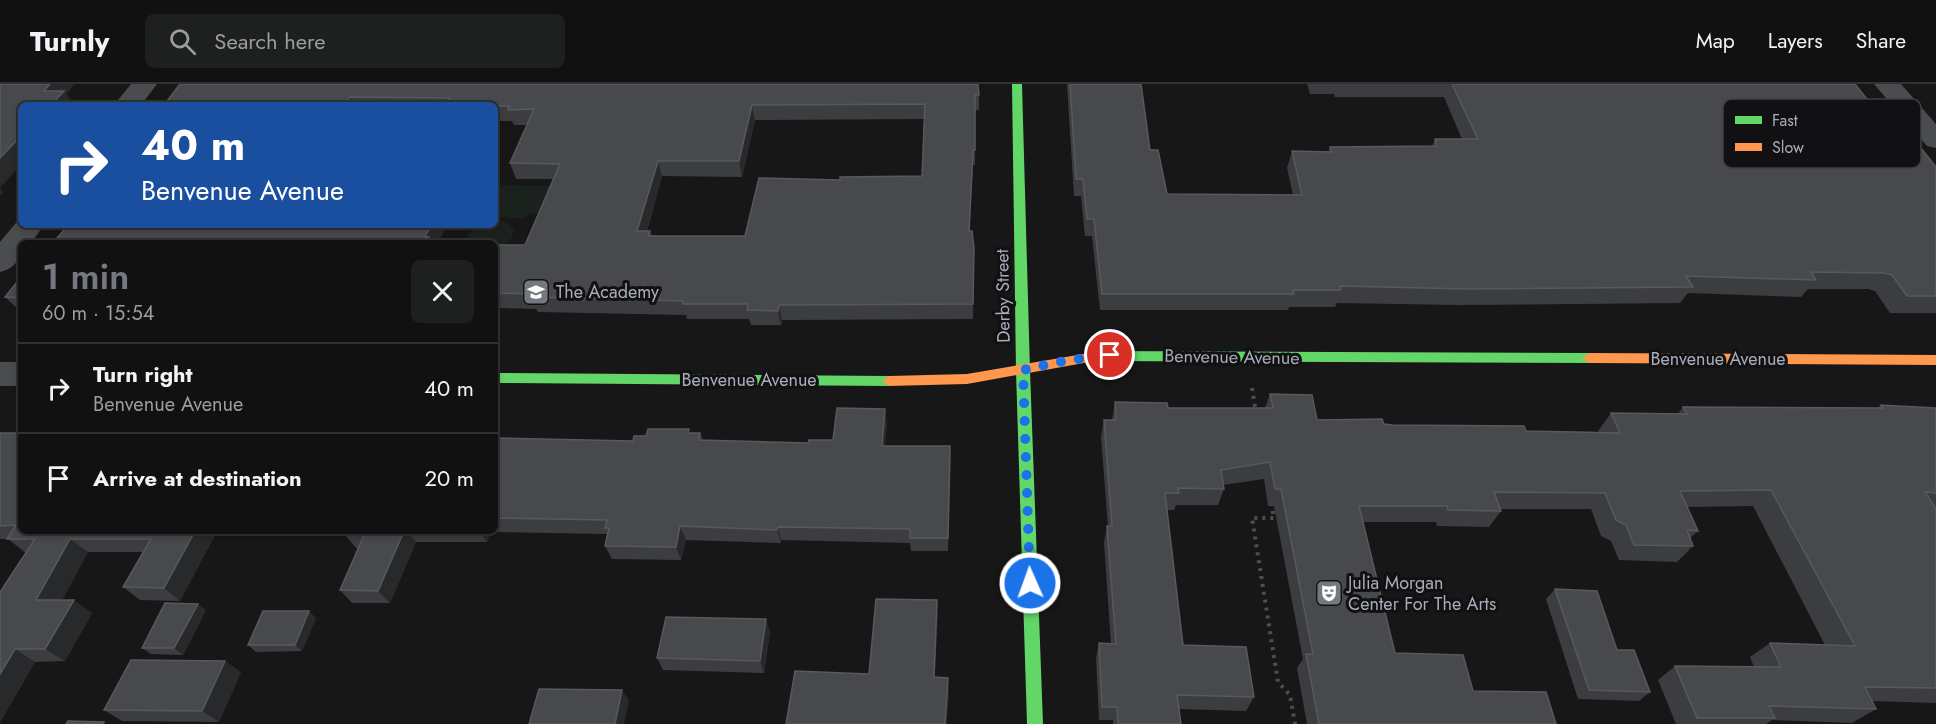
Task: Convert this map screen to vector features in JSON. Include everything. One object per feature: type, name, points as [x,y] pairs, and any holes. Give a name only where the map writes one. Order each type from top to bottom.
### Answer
[{"type":"street","points":[[129,102],[144,84]]},
{"type":"street","name":"Derby Street","points":[[1017,84],[1023,370],[1035,724]]},
{"type":"street","points":[[1887,84],[1900,99]]},
{"type":"street","points":[[1921,123],[1936,140]]},
{"type":"street","points":[[0,262],[28,228]]},
{"type":"street","name":"Benvenue Avenue","points":[[498,378],[946,381],[985,379],[1064,361],[1110,355],[1936,360]]},
{"type":"street","points":[[0,374],[18,374]]},
{"type":"path","points":[[1246,357],[1256,415]]},
{"type":"path","points":[[1270,495],[1274,518],[1252,518],[1278,682],[1290,696],[1295,724]]},
{"type":"shaded area","points":[[498,185],[561,186],[551,213],[528,213],[525,218],[498,218]]},
{"type":"shaded area","points":[[498,220],[504,221],[514,229],[510,240],[498,249],[498,240],[466,240],[472,230],[498,228]]},
{"type":"building","points":[[0,84],[50,84],[44,91],[64,91],[54,102],[18,102],[18,139],[0,158]]},
{"type":"building","points":[[180,84],[978,84],[979,95],[975,95],[975,150],[973,150],[969,231],[972,231],[974,248],[973,304],[779,305],[778,311],[747,310],[748,304],[683,304],[683,301],[531,297],[532,294],[498,293],[498,245],[525,245],[560,164],[510,163],[534,109],[508,110],[509,106],[498,106],[498,102],[448,102],[450,98],[350,97],[348,102],[166,102]],"holes":[[[925,104],[922,176],[840,177],[840,180],[759,178],[745,236],[648,236],[650,231],[637,231],[658,161],[739,161],[752,105]]]},
{"type":"building","points":[[1070,84],[1141,84],[1150,150],[1158,150],[1167,194],[1302,195],[1292,151],[1332,152],[1330,147],[1437,146],[1435,139],[1478,139],[1452,84],[1855,84],[1867,99],[1723,99],[1723,168],[1921,168],[1921,148],[1936,167],[1936,296],[1907,296],[1892,275],[1884,273],[1811,272],[1816,280],[1686,276],[1693,287],[1467,289],[1340,286],[1341,290],[1293,290],[1294,294],[1102,294],[1094,219],[1087,219],[1083,179],[1076,179]]},
{"type":"building","points":[[66,228],[430,228],[425,237],[429,237],[428,240],[56,240]]},
{"type":"building","points":[[18,281],[18,298],[5,297]]},
{"type":"building","points":[[1270,394],[1312,395],[1317,420],[1382,419],[1384,424],[1392,425],[1524,426],[1526,431],[1620,433],[1611,413],[1687,414],[1683,407],[1883,408],[1881,405],[1936,408],[1936,493],[1925,492],[1936,509],[1936,688],[1865,687],[1876,709],[1769,706],[1775,718],[1697,718],[1675,666],[1781,667],[1770,643],[1855,646],[1771,490],[1680,491],[1698,531],[1687,530],[1693,546],[1634,545],[1626,525],[1616,520],[1605,493],[1494,492],[1501,511],[1448,510],[1447,506],[1359,506],[1395,653],[1463,655],[1473,691],[1546,692],[1556,724],[1319,724],[1306,654],[1313,654],[1281,489],[1275,489],[1270,462],[1221,470],[1224,489],[1178,488],[1179,493],[1165,493],[1183,645],[1246,647],[1254,697],[1177,695],[1181,724],[1118,724],[1117,707],[1102,707],[1099,643],[1116,644],[1107,526],[1112,526],[1104,420],[1116,420],[1115,402],[1167,403],[1168,408],[1273,408]]},
{"type":"building","points":[[837,408],[885,409],[882,446],[950,446],[948,538],[910,538],[910,529],[778,527],[777,530],[680,526],[676,547],[605,546],[609,528],[605,528],[607,520],[498,518],[498,438],[633,441],[634,436],[646,436],[648,429],[689,429],[688,433],[700,433],[699,440],[808,443],[809,440],[833,440]]},
{"type":"building","points":[[0,433],[18,433],[18,534],[193,534],[164,588],[123,587],[151,539],[70,539],[36,600],[74,600],[45,649],[15,649],[0,674],[0,592],[35,539],[7,539],[16,525],[0,526]]},
{"type":"building","points":[[403,534],[378,591],[340,590],[364,535],[345,535]]},
{"type":"building","points":[[1555,589],[1597,591],[1617,650],[1634,650],[1650,692],[1589,690]]},
{"type":"building","points":[[876,599],[937,600],[934,677],[948,678],[945,724],[786,724],[795,671],[869,674]]},
{"type":"building","points":[[165,603],[198,604],[174,648],[142,648]]},
{"type":"building","points":[[263,611],[309,611],[295,645],[248,645]]},
{"type":"building","points":[[666,617],[766,619],[760,661],[657,658]]},
{"type":"building","points":[[131,660],[225,661],[202,711],[104,710]]},
{"type":"building","points":[[539,689],[622,690],[615,724],[529,724]]},
{"type":"building","points":[[68,721],[104,722],[103,724],[66,724]]},
{"type":"traffic: fast","points":[[1017,84],[1023,371],[1035,724]]},
{"type":"traffic: fast","points":[[1101,356],[1589,358]]},
{"type":"traffic: fast","points":[[498,378],[889,381]]},
{"type":"traffic: slow","points":[[889,381],[967,379],[1101,356]]},
{"type":"traffic: slow","points":[[1589,358],[1936,360]]},
{"type":"place","name":"The Academy","points":[[536,292]]},
{"type":"place","name":"Julia Morgan Center For The Arts","points":[[1329,593]]},
{"type":"route","points":[[1030,583],[1023,370],[1064,361],[1110,355]]}]
